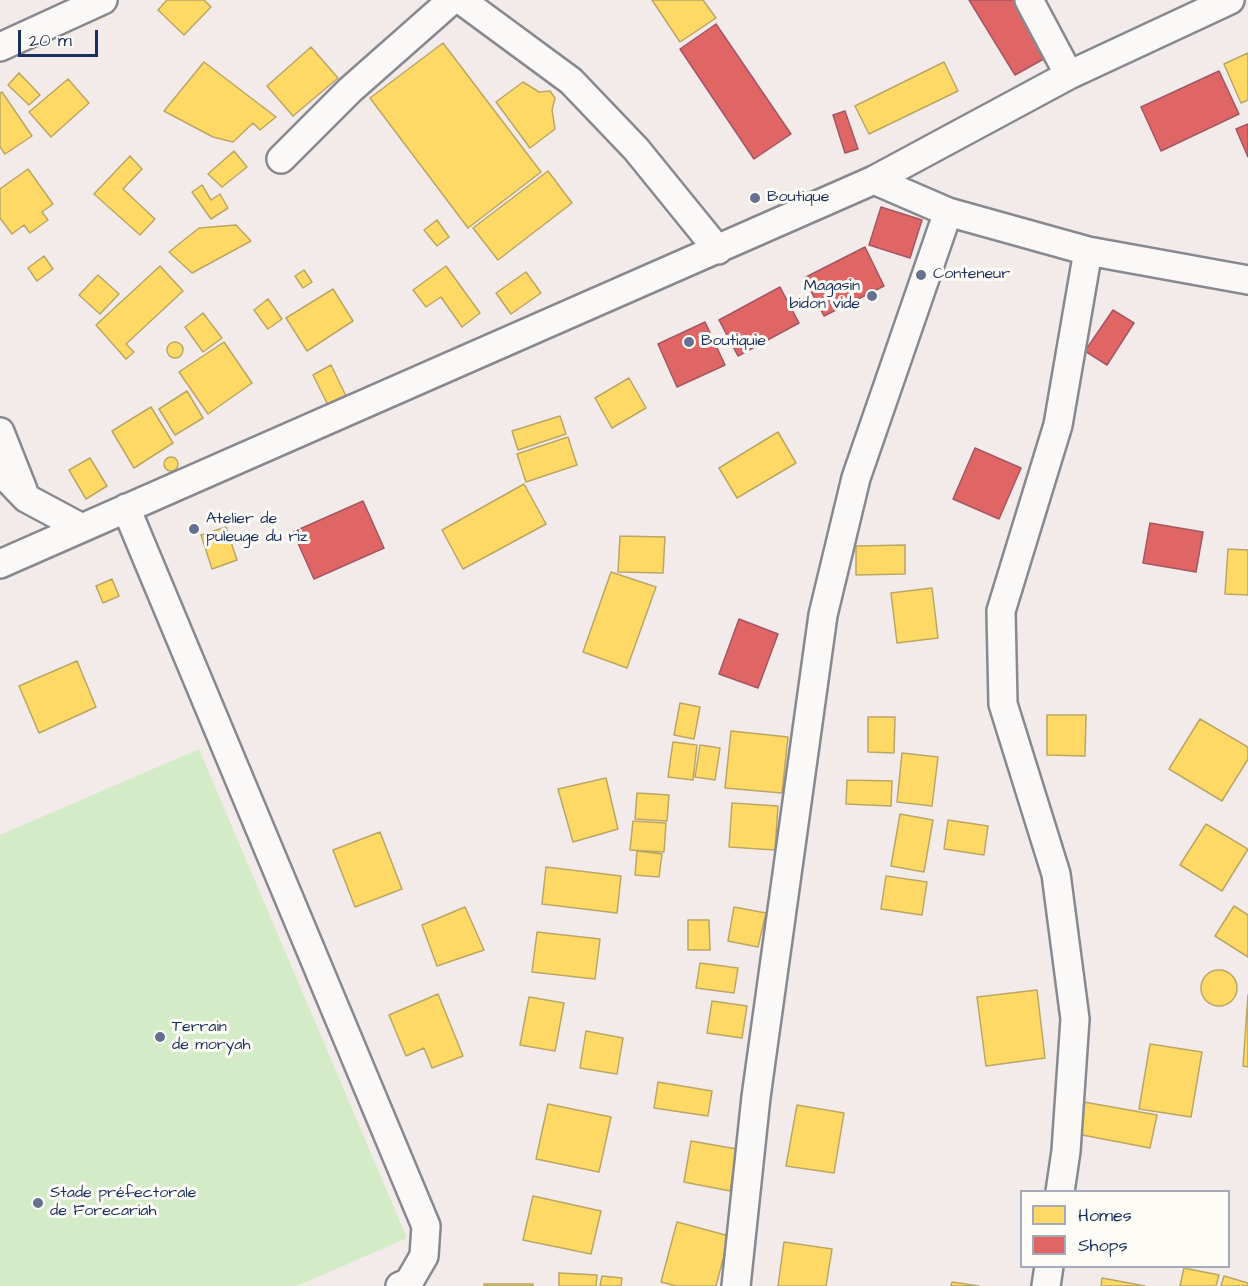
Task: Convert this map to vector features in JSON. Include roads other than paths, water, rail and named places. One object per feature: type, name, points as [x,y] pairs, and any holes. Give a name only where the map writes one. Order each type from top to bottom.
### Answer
[{"type":"street","points":[[0,47],[103,0]]},
{"type":"street","points":[[281,159],[350,90],[452,0]]},
{"type":"street","points":[[461,0],[571,81],[636,149],[718,250]]},
{"type":"street","points":[[1029,0],[1069,75]]},
{"type":"street","points":[[0,564],[874,180],[1069,75],[1230,0]]},
{"type":"street","points":[[874,180],[948,212],[1088,251],[1248,280]]},
{"type":"street","points":[[736,1286],[756,1097],[823,615],[856,478],[948,212]]},
{"type":"street","points":[[1060,1190],[1066,1151],[1075,1018],[1056,874],[1003,704],[1001,611],[1058,425],[1088,251]]},
{"type":"street","points":[[0,432],[26,498]]},
{"type":"street","points":[[0,471],[26,498],[80,527]]},
{"type":"street","points":[[126,508],[426,1226],[424,1256],[409,1282],[400,1286]]},
{"type":"street","points":[[1046,1286],[1049,1268]]},
{"type":"place","name":"Boutique","points":[[755,198]]},
{"type":"place","name":"Conteneur","points":[[921,275]]},
{"type":"place","name":"Magasin bidon vide","points":[[872,296]]},
{"type":"place","name":"Boutiquie","points":[[689,342]]},
{"type":"place","name":"Atelier de puleuge du riz","points":[[194,529]]},
{"type":"place","name":"Terrain de moryah","points":[[160,1037]]},
{"type":"place","name":"Stade préfectorale de Forecariah","points":[[38,1203]]}]
